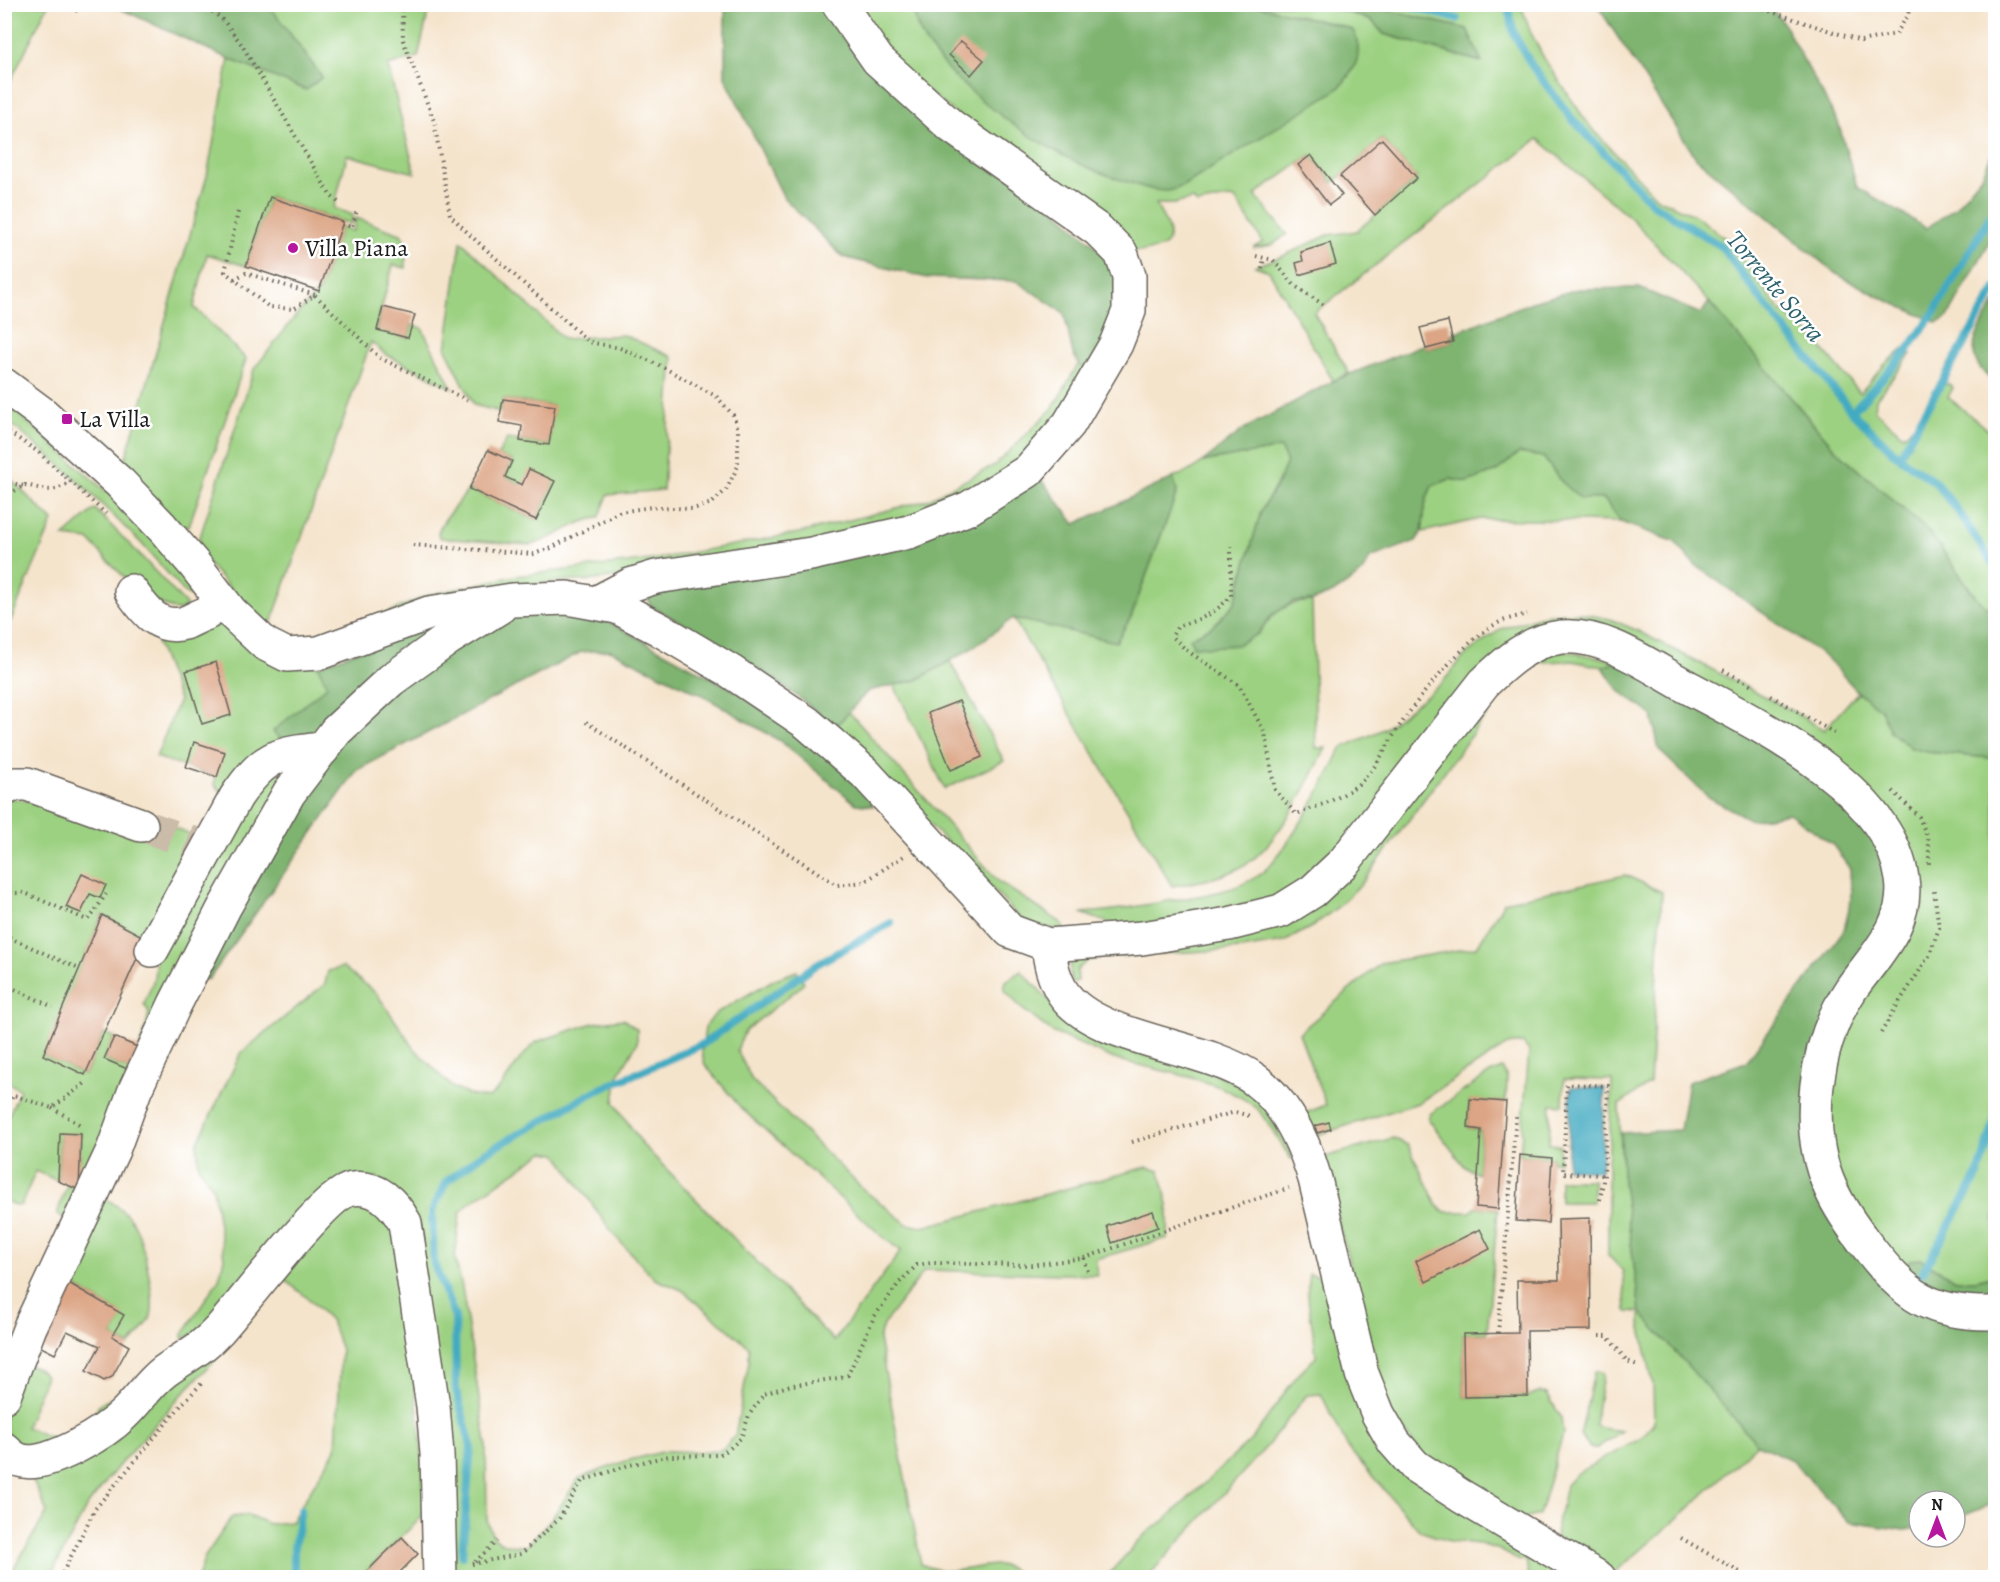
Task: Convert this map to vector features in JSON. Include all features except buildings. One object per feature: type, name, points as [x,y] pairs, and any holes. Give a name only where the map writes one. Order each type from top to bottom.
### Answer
[{"type":"street","points":[[596,603],[630,585],[656,577],[811,554],[909,532],[969,508],[1028,471],[1069,424],[1116,344],[1129,311],[1129,276],[1121,254],[1098,230],[951,126],[878,60],[839,4]]},
{"type":"street","points":[[4,385],[43,414],[120,483],[168,534],[231,612],[265,644],[287,655],[319,653],[429,613],[512,600],[567,598],[617,607],[730,671],[807,723],[865,773],[1010,931],[1048,945],[1142,938],[1229,924],[1281,910],[1313,891],[1344,862],[1484,684],[1507,661],[1531,646],[1559,637],[1597,641],[1632,657],[1757,724],[1819,764],[1880,824],[1895,851],[1903,880],[1902,906],[1893,933],[1850,991],[1835,1018],[1824,1048],[1817,1086],[1816,1124],[1820,1156],[1830,1187],[1846,1216],[1887,1272],[1910,1294],[1938,1307],[1970,1314],[1995,1313]]},
{"type":"street","points":[[131,591],[145,611],[156,620],[171,625],[184,623],[207,613]]},
{"type":"street","points":[[4,1396],[30,1327],[113,1150],[135,1090],[175,1004],[224,908],[289,793],[336,731],[391,680],[448,639],[512,600]]},
{"type":"street","points":[[152,950],[203,847],[251,775],[272,758],[291,752],[323,749]]},
{"type":"street","points":[[4,789],[15,784],[27,784],[141,825]]},
{"type":"street","points":[[1048,945],[1052,970],[1064,994],[1081,1011],[1106,1025],[1233,1067],[1252,1077],[1267,1089],[1300,1136],[1315,1179],[1362,1374],[1378,1414],[1394,1442],[1415,1466],[1599,1578]]},
{"type":"street","points":[[4,1449],[11,1456],[23,1461],[39,1461],[60,1454],[97,1436],[123,1416],[163,1372],[194,1353],[218,1331],[307,1226],[337,1197],[351,1189],[368,1190],[385,1196],[398,1210],[405,1223],[433,1406],[437,1454],[440,1578]]},
{"type":"path","points":[[75,11],[87,4]]},
{"type":"path","points":[[203,4],[224,21],[242,45],[330,195],[339,203]]},
{"type":"path","points":[[402,4],[403,40],[434,121],[450,215],[590,342],[620,348],[657,364],[716,396],[733,414],[738,429],[738,466],[726,490],[712,503],[693,509],[651,507],[619,512],[551,548],[534,554],[412,545]]},
{"type":"path","points":[[1763,4],[1763,9],[1861,41],[1896,34],[1908,15],[1910,4]]},
{"type":"path","points":[[342,224],[352,227],[357,210]]},
{"type":"path","points":[[238,212],[225,272],[269,307],[293,309],[315,295]]},
{"type":"path","points":[[1256,256],[1273,260],[1295,286],[1324,305]]},
{"type":"path","points":[[1262,269],[1264,258]]},
{"type":"path","points":[[234,279],[246,273],[315,295],[380,358],[467,400]]},
{"type":"path","points":[[276,282],[278,277]]},
{"type":"path","points":[[4,429],[36,451],[107,514]]},
{"type":"path","points":[[4,482],[48,491],[60,489],[71,481]]},
{"type":"path","points":[[4,497],[25,486]]},
{"type":"path","points":[[1231,546],[1231,596],[1216,611],[1178,626],[1172,636],[1186,650],[1239,685],[1265,733],[1275,790],[1296,814],[1325,804],[1363,780],[1385,750],[1400,724]]},
{"type":"path","points":[[586,722],[837,885],[864,882],[927,841]]},
{"type":"path","points":[[4,892],[25,893],[87,920],[106,894]]},
{"type":"path","points":[[4,935],[79,969]]},
{"type":"path","points":[[4,984],[52,1007]]},
{"type":"path","points":[[52,1108],[87,1082]]},
{"type":"path","points":[[1600,1200],[1604,1175],[1608,1086],[1568,1084],[1563,1173],[1604,1175]]},
{"type":"path","points":[[4,1114],[14,1095],[52,1108],[81,1125]]},
{"type":"path","points":[[1132,1142],[1235,1112],[1247,1114],[1254,1119]]},
{"type":"path","points":[[1498,1333],[1516,1117]]},
{"type":"path","points":[[472,1564],[521,1554],[559,1519],[582,1481],[629,1465],[669,1456],[719,1455],[741,1438],[749,1415],[764,1394],[788,1386],[848,1375],[874,1317],[899,1283],[917,1265],[931,1263],[1030,1265],[1084,1258],[1315,1179]]},
{"type":"path","points":[[1084,1258],[1089,1275]]},
{"type":"path","points":[[1599,1336],[1607,1336],[1628,1360],[1640,1366]]},
{"type":"path","points":[[60,1578],[95,1509],[204,1381]]},
{"type":"path","points":[[1681,1538],[1750,1578]]},
{"type":"green space","points":[[4,5],[48,5],[5,92]]},
{"type":"green space","points":[[112,5],[264,5],[274,12],[322,77],[306,90],[229,59]]},
{"type":"green space","points":[[264,5],[430,5],[418,57],[388,66],[415,173],[347,155],[334,208],[353,215],[351,224],[270,197],[246,266],[207,254],[194,307],[246,359],[189,526],[181,527],[123,467],[207,176],[229,59],[306,90],[322,77],[274,12]]},
{"type":"green space","points":[[725,5],[827,5],[1090,241],[1121,275],[1119,309],[1086,375],[1073,354],[1064,313],[1016,281],[927,278],[843,257],[784,198],[725,77]]},
{"type":"green space","points":[[853,5],[912,5],[917,26],[925,41],[958,80],[1349,77],[1358,50],[1357,40],[1342,26],[1255,5],[1318,5],[1348,12],[1372,21],[1384,34],[1481,62],[1467,29],[1365,5],[1521,5],[1530,31],[1545,60],[1588,124],[1657,198],[1696,216],[1729,241],[1779,309],[1805,328],[1860,393],[1886,363],[1904,349],[1911,354],[1876,399],[1875,411],[1903,435],[1914,426],[1938,385],[1949,384],[1953,388],[1948,397],[1995,436],[1995,615],[1976,597],[1929,532],[1834,448],[1709,302],[1632,219],[1538,139],[1314,313],[1349,373],[1333,381],[1269,271],[1255,266],[1328,235],[1357,231],[1417,178],[1382,139],[1333,183],[1311,155],[1255,195],[1287,234],[1272,245],[1253,248],[1263,242],[1235,199],[1228,198],[1197,204],[1193,199],[1174,204],[1156,204],[1167,226],[1168,241],[1160,248],[1153,250],[1132,251],[882,56]]},
{"type":"green space","points":[[912,5],[1255,5],[1353,30],[1358,55],[1353,69],[1338,89],[1188,183],[1175,190],[1153,190],[1084,166],[1039,142],[998,113],[959,81],[926,43]]},
{"type":"green space","points":[[1318,5],[1365,5],[1467,29],[1482,62],[1384,34],[1372,21],[1348,12]]},
{"type":"green space","points":[[1597,5],[1768,5],[1782,21],[1838,122],[1857,187],[1926,228],[1954,209],[1983,174],[1995,145],[1995,232],[1948,317],[1938,323],[1886,300],[1835,273],[1696,158]]},
{"type":"green space","points":[[356,218],[401,234],[405,241],[406,268],[393,265],[376,329],[408,338],[412,325],[422,328],[452,388],[385,354],[371,342],[268,632],[198,552],[198,543],[254,369],[298,313],[319,291],[341,227],[353,231]]},
{"type":"green space","points":[[461,241],[564,339],[624,335],[673,357],[663,490],[608,495],[599,518],[582,522],[530,545],[440,538],[439,529],[469,489],[536,520],[554,482],[522,485],[505,477],[512,461],[498,455],[507,439],[549,445],[554,406],[503,399],[501,412],[474,405],[446,349]]},
{"type":"green space","points":[[1639,288],[1701,314],[1709,302],[1834,448],[1929,532],[1976,597],[1995,615],[1995,762],[1991,758],[1926,752],[1911,748],[1890,731],[1881,710],[1858,692],[1828,659],[1695,565],[1675,542],[1621,522],[1604,499],[1581,499],[1562,482],[1543,457],[1519,453],[1497,471],[1467,482],[1450,479],[1432,486],[1426,500],[1422,532],[1416,541],[1370,558],[1361,574],[1333,593],[1312,601],[1293,602],[1272,615],[1258,634],[1237,645],[1193,646],[1190,638],[1213,626],[1235,603],[1261,511],[1279,481],[1287,462],[1280,448],[1202,462],[1244,429],[1333,381],[1425,344],[1427,349],[1453,342],[1451,334],[1532,302],[1578,289]]},
{"type":"green space","points":[[1995,302],[1996,383],[1984,373],[1974,354],[1977,335]]},
{"type":"green space","points":[[1079,363],[1086,375],[1021,465],[907,526],[651,573],[511,587],[376,618],[428,595],[515,576],[651,560],[804,532],[927,500],[995,465],[1053,408]]},
{"type":"green space","points":[[4,401],[153,533],[207,606],[184,592],[142,544],[74,477],[5,419]]},
{"type":"green space","points":[[1280,448],[1287,462],[1279,481],[1261,511],[1235,603],[1213,626],[1190,638],[1258,634],[1269,619],[1280,610],[1294,604],[1312,601],[1316,748],[1326,748],[1282,826],[1260,853],[1248,863],[1221,876],[1172,886],[1013,618],[1116,642],[1131,617],[1177,492],[1173,478],[1202,462]]},
{"type":"green space","points":[[1519,453],[1543,457],[1562,482],[1604,499],[1621,522],[1480,519],[1422,532],[1426,500],[1432,486],[1450,479],[1467,482],[1496,471]]},
{"type":"green space","points":[[5,474],[53,521],[5,634]]},
{"type":"green space","points":[[1173,478],[1177,492],[1131,617],[1116,642],[1013,618],[974,647],[917,680],[868,691],[835,727],[769,676],[649,605],[649,598],[655,590],[1041,479],[1075,524]]},
{"type":"green space","points":[[95,509],[187,606],[179,611],[165,606],[130,582],[89,540],[63,537]]},
{"type":"green space","points":[[565,610],[611,623],[737,692],[794,731],[863,786],[873,806],[856,804],[780,741],[702,695],[610,650],[581,652],[357,770],[209,979],[176,983],[284,790],[288,747],[273,731],[327,686],[318,666],[432,623]]},
{"type":"green space","points":[[1579,613],[1610,619],[1636,630],[1794,712],[1824,730],[1858,692],[1882,710],[1890,731],[1926,752],[1991,758],[1995,762],[1995,1275],[1976,1280],[1956,1280],[1920,1259],[1903,1272],[1841,1187],[1827,1125],[1835,1056],[1861,1000],[1911,935],[1918,908],[1918,877],[1909,844],[1888,812],[1560,626],[1306,880],[1279,899],[1128,930],[1081,913],[1122,909],[1212,893],[1237,886],[1259,875],[1293,835],[1327,778],[1341,748],[1384,729],[1441,684],[1467,653],[1501,629],[1547,614]]},
{"type":"green space","points":[[202,622],[226,623],[318,666],[327,686],[274,731],[288,747],[226,796],[214,784],[216,777],[156,757],[179,700],[157,643],[187,637]]},
{"type":"green space","points":[[1555,649],[1617,661],[1603,667],[1572,661],[1540,662],[1525,672],[1501,695],[1363,882],[1339,906],[1313,926],[1284,942],[1241,949],[1104,957],[1087,961],[1077,970],[1078,981],[1071,983],[1070,967],[1074,960],[1284,920],[1490,690]]},
{"type":"green space","points":[[950,661],[1004,761],[945,789],[894,685],[917,680]]},
{"type":"green space","points":[[1617,661],[1751,734],[1847,803],[1886,857],[1891,906],[1806,1085],[1877,1279],[1995,1327],[1995,1503],[1967,1514],[1967,1489],[1907,1489],[1907,1530],[1849,1522],[1792,1460],[1757,1444],[1640,1312],[1622,1173],[1621,1133],[1680,1130],[1688,1082],[1746,1062],[1844,930],[1851,899],[1850,869],[1833,845],[1789,813],[1751,820],[1708,797],[1659,750],[1652,715],[1618,690],[1603,667]]},
{"type":"green space","points":[[849,712],[999,882],[1060,922],[1064,927],[1062,930],[1027,925],[835,727]]},
{"type":"green space","points":[[298,769],[69,1220],[57,1214],[67,1185],[79,1190],[81,1134],[60,1134],[58,1181],[36,1171],[21,1205],[17,1206],[5,1201],[5,1124],[20,1090],[5,1080],[4,810],[9,798],[144,815],[202,839],[146,938],[102,915],[44,1055],[85,1075],[104,1033],[114,1037],[104,1059],[132,1071],[147,1023],[149,1012],[144,1004],[154,979],[156,956],[254,779]]},
{"type":"green space","points":[[1625,875],[1662,892],[1650,1083],[1619,1105],[1622,1173],[1640,1311],[1757,1444],[1687,1510],[1614,1573],[1557,1538],[1556,1523],[1566,1485],[1577,1473],[1640,1439],[1654,1423],[1653,1383],[1640,1324],[1640,1312],[1626,1311],[1623,1271],[1608,1255],[1608,1167],[1612,1080],[1564,1079],[1563,1105],[1551,1104],[1549,1144],[1560,1145],[1559,1162],[1552,1162],[1552,1158],[1520,1155],[1529,1051],[1523,1043],[1507,1045],[1418,1103],[1314,1136],[1300,1115],[1326,1105],[1299,1033],[1381,963],[1477,947],[1504,902]]},
{"type":"green space","points":[[343,967],[377,994],[414,1048],[452,1087],[469,1095],[489,1098],[536,1042],[593,1023],[623,1019],[637,1029],[637,1043],[618,1076],[614,1102],[643,1145],[834,1341],[901,1251],[740,1107],[705,1065],[702,1053],[705,1027],[716,1013],[775,979],[797,971],[804,982],[745,1031],[737,1050],[752,1080],[864,1190],[907,1224],[923,1227],[1147,1167],[1160,1171],[1168,1205],[1168,1238],[1096,1259],[1097,1275],[925,1270],[883,1325],[879,1339],[921,1564],[947,1571],[1001,1565],[1010,1568],[1021,1577],[448,1577],[448,1456],[377,1177],[216,1321],[183,1340],[183,1334],[219,1279],[224,1258],[213,1188],[199,1167],[197,1144],[241,1053],[325,984],[328,971]],"holes":[[[544,1152],[557,1154],[613,1234],[655,1279],[682,1290],[749,1347],[749,1362],[735,1436],[723,1449],[709,1452],[666,1451],[626,1461],[579,1478],[553,1517],[526,1546],[511,1545],[496,1539],[487,1519],[486,1444],[462,1287],[455,1258],[460,1213],[468,1204]]]},
{"type":"green space","points":[[1021,971],[1054,1005],[1255,1091],[1293,1156],[1291,1159],[1258,1109],[1242,1098],[1220,1087],[1189,1077],[1114,1059],[1052,1032],[1021,1008],[1004,989],[1006,981]]},
{"type":"green space","points":[[1502,1068],[1507,1077],[1506,1102],[1470,1100],[1468,1128],[1481,1130],[1478,1174],[1465,1167],[1428,1119],[1430,1114],[1490,1073]]},
{"type":"green space","points":[[1393,1138],[1408,1145],[1437,1205],[1445,1212],[1471,1212],[1476,1207],[1498,1209],[1487,1333],[1463,1334],[1464,1397],[1528,1396],[1540,1392],[1547,1394],[1561,1417],[1563,1434],[1539,1515],[1522,1519],[1431,1465],[1390,1414],[1321,1158]]},
{"type":"green space","points":[[1560,1180],[1593,1180],[1593,1202],[1560,1202]]},
{"type":"green space","points":[[102,1196],[131,1219],[148,1269],[152,1296],[151,1316],[129,1346],[112,1336],[123,1315],[67,1282]]},
{"type":"green space","points":[[353,1205],[376,1205],[399,1233],[428,1511],[360,1577],[198,1578],[204,1558],[232,1517],[248,1515],[269,1524],[291,1522],[336,1449],[341,1350],[331,1321],[285,1280],[313,1234]]},
{"type":"green space","points":[[1920,1259],[1956,1280],[1976,1280],[1995,1275],[1995,1298],[1942,1295],[1903,1272],[1909,1260]]},
{"type":"green space","points":[[283,1263],[216,1359],[120,1464],[87,1506],[50,1577],[8,1578],[47,1512],[32,1478],[104,1441]]},
{"type":"green space","points":[[1309,1274],[1325,1277],[1372,1422],[1562,1574],[1560,1577],[1529,1577],[1526,1561],[1520,1561],[1500,1550],[1480,1544],[1449,1541],[1420,1531],[1348,1448],[1321,1394],[1307,1395],[1268,1445],[1151,1573],[1151,1577],[1105,1578],[1147,1532],[1165,1520],[1252,1439],[1296,1377],[1316,1357],[1308,1294]]},
{"type":"green space","points":[[23,1365],[36,1368],[46,1376],[26,1427],[49,1437],[85,1435],[66,1444],[50,1448],[34,1448],[19,1443],[9,1436],[5,1426],[6,1412]]},
{"type":"green space","points":[[1597,1371],[1603,1375],[1595,1424],[1601,1428],[1622,1431],[1597,1448],[1590,1448],[1580,1436],[1594,1373]]},
{"type":"green space","points":[[125,1388],[134,1395],[112,1417],[87,1434],[99,1404],[117,1397]]},
{"type":"water","points":[[1571,1087],[1605,1088],[1601,1171],[1567,1169]]},
{"type":"waterway","points":[[1402,4],[1457,19]]},
{"type":"waterway","name":"Torrente Sorra","points":[[1507,4],[1514,34],[1532,66],[1573,120],[1654,205],[1721,246],[1852,412],[1899,457],[1936,483],[1958,511],[1996,568]]},
{"type":"waterway","points":[[1852,412],[1907,351],[1935,311],[1996,206]]},
{"type":"waterway","points":[[1899,457],[1996,288]]},
{"type":"waterway","points":[[462,1556],[471,1446],[456,1390],[455,1317],[434,1264],[432,1212],[446,1182],[481,1155],[596,1091],[703,1044],[817,964],[891,923]]},
{"type":"waterway","points":[[1922,1273],[1979,1173],[1996,1116]]},
{"type":"waterway","points":[[294,1578],[294,1547],[301,1510]]},
{"type":"waterway","points":[[459,1578],[460,1572]]},
{"type":"tunnel","points":[[141,825],[199,845]]},
{"type":"place","name":"Villa Piana","points":[[293,248]]},
{"type":"place","name":"La Villa","points":[[67,419]]}]
